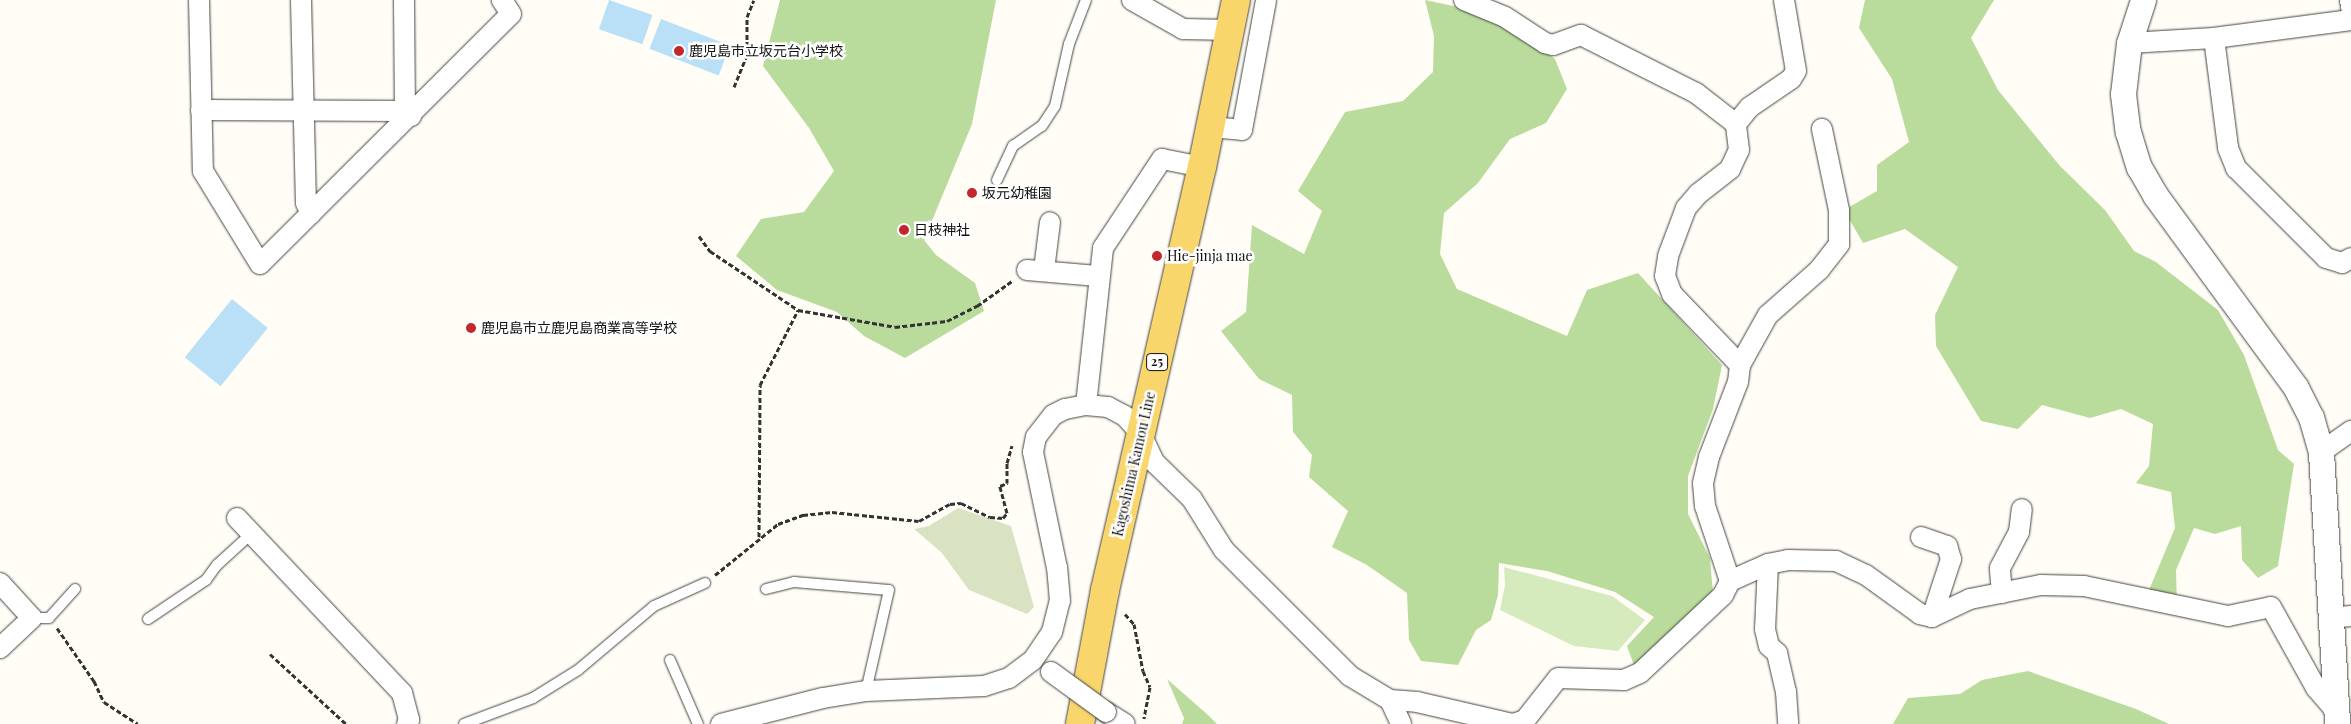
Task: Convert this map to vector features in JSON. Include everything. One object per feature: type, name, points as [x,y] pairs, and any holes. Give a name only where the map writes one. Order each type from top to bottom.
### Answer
[{"type":"main road","name":"Kagoshima Kamou Line","points":[[1080,724],[1105,590],[1202,167],[1236,0]]},
{"type":"street","points":[[199,0],[203,171],[260,264],[408,113],[511,14],[502,0]]},
{"type":"street","points":[[301,0],[306,203],[311,214]]},
{"type":"street","points":[[404,0],[408,113]]},
{"type":"street","points":[[1132,0],[1183,29],[1230,30]]},
{"type":"street","points":[[1210,128],[1242,130],[1266,0]]},
{"type":"street","points":[[1464,0],[1506,17],[1545,43],[1553,45],[1581,35],[1696,93],[1736,124],[1739,150],[1730,169],[1698,194],[1686,208],[1668,256],[1664,276],[1672,294],[1740,365]]},
{"type":"street","points":[[1736,124],[1750,107],[1791,79],[1796,71],[1784,0]]},
{"type":"street","points":[[2143,0],[2129,42],[2123,94],[2128,132],[2139,166],[2155,195],[2296,388],[2311,417],[2321,452],[2340,617],[2336,717]]},
{"type":"street","points":[[2350,0],[2351,7]]},
{"type":"street","points":[[2129,42],[2214,38],[2351,20]]},
{"type":"street","points":[[2214,38],[2228,148],[2236,168],[2326,258],[2342,263],[2351,258]]},
{"type":"street","points":[[201,110],[408,113]]},
{"type":"street","points":[[1730,581],[1711,533],[1704,483],[1708,457],[1738,382],[1740,365],[1768,315],[1819,270],[1839,244],[1839,210],[1822,129]]},
{"type":"street","points":[[1086,405],[1098,276],[1103,248],[1162,159],[1202,167]]},
{"type":"street","points":[[1050,222],[1035,270],[1098,276]]},
{"type":"street","points":[[721,724],[823,698],[866,691],[984,686],[1009,678],[1033,660],[1052,632],[1060,601],[1057,568],[1033,452],[1036,438],[1053,415],[1065,409],[1086,405],[1108,407],[1125,416],[1141,434],[1154,462],[1192,499],[1224,550],[1350,676],[1390,700],[1418,702],[1497,722],[1513,724],[1525,720],[1558,678],[1624,680],[1640,673],[1724,595],[1730,581],[1768,564],[1788,560],[1836,561],[1866,576],[1920,614],[1932,617],[1970,599],[2040,585],[2084,586],[2228,616],[2271,607],[2316,688],[2336,717]]},
{"type":"street","points":[[2321,452],[2351,431]]},
{"type":"street","points":[[2002,592],[2000,568],[2019,532],[2022,509]]},
{"type":"street","points":[[237,518],[402,693],[409,720],[407,724]]},
{"type":"street","points":[[1920,537],[1947,546],[1951,559],[1932,617]]},
{"type":"street","points":[[1768,564],[1765,629],[1769,646],[1777,653],[1786,692],[1788,724]]},
{"type":"street","points":[[0,583],[41,618],[0,648]]},
{"type":"street","points":[[1033,660],[1125,724]]},
{"type":"street","points":[[1390,700],[1400,724]]},
{"type":"lane","points":[[997,180],[1013,146],[1042,126],[1055,106],[1069,44],[1086,0]]},
{"type":"lane","points":[[148,619],[206,580],[218,565],[251,534]]},
{"type":"lane","points":[[766,590],[794,582],[889,590],[866,691]]},
{"type":"lane","points":[[464,724],[534,698],[578,670],[654,606],[705,584]]},
{"type":"lane","points":[[41,618],[75,589]]},
{"type":"lane","points":[[670,660],[698,724]]},
{"type":"path","points":[[734,87],[746,54],[747,17],[754,0]]},
{"type":"path","points":[[699,236],[710,251],[798,310],[895,327],[947,321],[977,306],[1035,270]]},
{"type":"path","points":[[759,538],[760,385],[798,310]]},
{"type":"path","points":[[705,584],[778,524],[803,515],[832,512],[919,521],[950,504],[961,503],[990,517],[1003,518],[1006,513],[1000,486],[1007,483],[1007,463],[1013,444],[1033,452]]},
{"type":"path","points":[[1124,613],[1134,624],[1143,671],[1150,687],[1143,724]]},
{"type":"path","points":[[41,618],[77,655],[104,702],[138,724]]},
{"type":"path","points":[[270,654],[346,724]]},
{"type":"green space","points":[[780,0],[996,0],[972,124],[924,240],[936,255],[975,283],[984,311],[905,358],[864,336],[837,312],[777,290],[736,256],[761,219],[804,212],[834,171],[809,128],[763,66]]},
{"type":"green space","points":[[1425,0],[1505,17],[1555,59],[1567,89],[1546,123],[1510,139],[1478,183],[1444,213],[1440,254],[1457,289],[1567,336],[1587,290],[1638,273],[1722,365],[1713,409],[1688,476],[1688,514],[1710,558],[1713,594],[1636,671],[1627,646],[1654,617],[1615,592],[1547,571],[1499,563],[1498,595],[1491,620],[1476,630],[1458,665],[1421,661],[1409,640],[1407,593],[1367,565],[1332,547],[1348,511],[1309,477],[1312,455],[1293,432],[1292,395],[1259,379],[1221,331],[1246,312],[1252,225],[1304,254],[1322,211],[1298,191],[1345,112],[1403,101],[1433,72],[1434,36]]},
{"type":"green space","points":[[1865,0],[1994,0],[1971,38],[1998,90],[2060,166],[2105,210],[2134,251],[2156,262],[2218,310],[2244,355],[2278,450],[2294,464],[2278,566],[2258,578],[2242,560],[2241,526],[2215,534],[2194,528],[2176,570],[2177,608],[2149,590],[2175,528],[2171,492],[2136,483],[2149,466],[2153,424],[2121,409],[2090,418],[2042,405],[2018,429],[1981,421],[1936,346],[1935,315],[1958,267],[1905,229],[1863,243],[1844,210],[1877,191],[1877,165],[1909,142],[1892,79],[1859,28]]},
{"type":"green space","points":[[958,508],[1011,526],[1034,607],[1027,614],[969,590],[942,553],[914,529],[929,526]]},
{"type":"green space","points":[[1504,567],[1612,596],[1645,620],[1618,651],[1574,646],[1500,610],[1505,585]]},
{"type":"green space","points":[[2028,671],[2136,709],[2169,724],[1893,724],[1908,698],[1960,694],[1982,680]]},
{"type":"green space","points":[[1167,679],[1217,724],[1182,724],[1184,718]]},
{"type":"water","points":[[609,0],[652,15],[642,44],[599,29]]},
{"type":"water","points":[[661,19],[730,46],[719,75],[650,49]]},
{"type":"water","points":[[232,299],[268,328],[221,386],[185,357]]},
{"type":"place","name":"鹿児島市立坂元台小学校","points":[[679,51]]},
{"type":"place","name":"坂元幼稚園","points":[[972,193]]},
{"type":"place","name":"日枝神社","points":[[904,230]]},
{"type":"place","name":"Hie-jinja mae","points":[[1157,256]]},
{"type":"place","name":"鹿児島市立鹿児島商業高等学校","points":[[471,328]]}]
